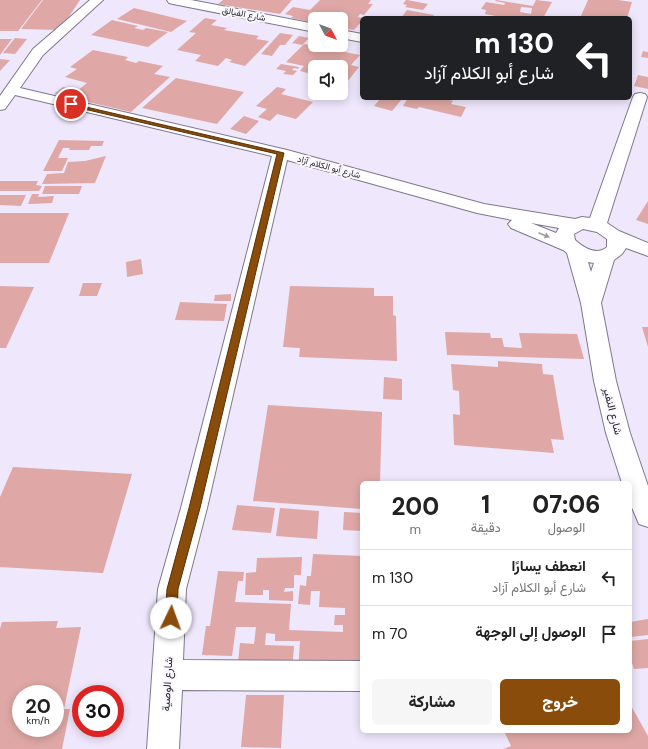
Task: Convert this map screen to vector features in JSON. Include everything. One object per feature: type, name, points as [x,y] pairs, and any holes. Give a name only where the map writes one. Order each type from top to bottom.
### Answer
[{"type":"street","points":[[0,106],[38,52],[79,14],[97,0]]},
{"type":"street","name":"شارع الفيالق","points":[[173,0],[308,27]]},
{"type":"street","points":[[348,35],[360,38]]},
{"type":"street","name":"شارع أبو الكلام آزاد","points":[[11,90],[281,153],[483,209],[575,225]]},
{"type":"street","points":[[596,225],[639,97]]},
{"type":"street","name":"شارع الوصية","points":[[163,749],[172,589],[194,508],[281,153]]},
{"type":"street","name":"شارع أبو الكلام آزاد","points":[[483,209],[572,248]]},
{"type":"street","points":[[611,248],[606,229],[596,225],[575,225],[569,228],[565,233],[565,239],[572,248],[586,256],[596,258],[611,248],[648,250]]},
{"type":"street","name":"شارع النفير","points":[[572,248],[591,303],[605,380],[618,433],[638,493],[648,515]]},
{"type":"street","points":[[611,248],[648,262]]},
{"type":"street","name":"شارع النفير","points":[[591,303],[611,248]]},
{"type":"street","points":[[167,675],[360,676]]},
{"type":"building","points":[[0,0],[42,0],[18,31],[0,31]]},
{"type":"building","points":[[43,0],[80,0],[60,30],[21,29]]},
{"type":"building","points":[[223,0],[292,0],[280,14],[218,4]]},
{"type":"building","points":[[320,0],[371,0],[368,4],[373,4],[364,15],[360,14],[358,17],[360,18],[360,23],[354,30],[348,29],[348,12],[308,12],[308,22],[291,18],[293,16],[285,14],[293,7],[310,10]]},
{"type":"building","points":[[406,0],[428,4],[423,10],[405,7],[407,5],[403,4]]},
{"type":"building","points":[[536,0],[552,2],[544,16],[496,16],[485,14],[486,10],[481,9],[486,2],[504,5],[505,3],[495,1],[533,6]],"holes":[[[521,7],[532,8],[531,14],[520,12]]]},
{"type":"building","points":[[588,0],[618,0],[632,2],[628,16],[581,16]]},
{"type":"building","points":[[134,8],[187,21],[171,32],[117,19]]},
{"type":"building","points":[[407,10],[434,15],[433,16],[402,16]]},
{"type":"building","points":[[205,18],[217,20],[211,25],[227,28],[224,30],[259,36],[256,39],[269,41],[245,66],[229,62],[232,60],[226,58],[218,66],[195,61],[201,55],[177,50],[196,33],[189,32]]},
{"type":"building","points":[[112,20],[138,26],[134,28],[143,30],[146,28],[168,32],[148,47],[91,35]]},
{"type":"building","points":[[280,33],[293,35],[285,45],[280,45],[272,56],[261,54]]},
{"type":"building","points":[[299,36],[308,38],[302,45],[292,43]]},
{"type":"building","points":[[15,38],[27,39],[15,54],[3,53]]},
{"type":"building","points":[[0,39],[12,39],[0,55]]},
{"type":"building","points":[[304,44],[308,45],[308,52],[345,52],[360,55],[351,65],[359,67],[348,81],[348,60],[308,60],[308,73],[300,71],[304,66],[286,62]]},
{"type":"building","points":[[93,50],[128,57],[125,60],[136,63],[139,61],[163,66],[154,74],[170,77],[131,112],[54,94],[63,87],[77,91],[87,83],[65,77],[77,69],[70,67]]},
{"type":"building","points":[[643,51],[648,52],[648,58],[641,57]]},
{"type":"building","points":[[0,59],[10,60],[0,71]]},
{"type":"building","points":[[281,64],[299,67],[298,69],[294,68],[292,70],[297,71],[293,75],[283,74],[286,71],[276,69]]},
{"type":"building","points":[[638,75],[648,77],[648,89],[634,86]]},
{"type":"building","points":[[176,78],[244,92],[217,124],[142,108]]},
{"type":"building","points":[[277,87],[286,89],[281,94],[313,102],[296,119],[277,114],[270,121],[258,117],[267,109],[256,106]]},
{"type":"building","points":[[379,100],[401,100],[392,111],[374,106]]},
{"type":"building","points":[[407,100],[449,100],[453,101],[451,104],[466,107],[461,117],[419,107],[417,109],[403,106]]},
{"type":"building","points":[[244,116],[259,121],[246,134],[230,129]]},
{"type":"building","points":[[59,140],[104,141],[102,146],[91,146],[89,150],[69,150],[70,148],[63,148],[58,158],[68,158],[62,171],[43,171]]},
{"type":"building","points":[[106,156],[95,183],[42,184],[47,174],[64,173],[68,162],[85,161]]},
{"type":"building","points":[[0,181],[38,181],[36,185],[42,186],[39,191],[0,191]]},
{"type":"building","points":[[45,186],[82,186],[79,194],[42,194]]},
{"type":"building","points":[[32,194],[39,194],[38,197],[54,196],[52,203],[28,204]]},
{"type":"building","points":[[0,195],[26,195],[21,206],[0,205]]},
{"type":"building","points":[[648,201],[648,224],[636,220]]},
{"type":"building","points":[[0,213],[69,213],[49,263],[0,263]]},
{"type":"building","points":[[141,259],[143,274],[127,277],[126,262]]},
{"type":"building","points":[[83,283],[102,283],[97,296],[79,296]]},
{"type":"building","points":[[0,286],[34,287],[6,348],[0,348]]},
{"type":"building","points":[[290,286],[374,288],[374,296],[393,296],[393,315],[396,316],[397,361],[299,357],[300,348],[283,347]]},
{"type":"building","points":[[231,294],[231,301],[214,301],[215,295]]},
{"type":"building","points":[[180,302],[227,304],[224,321],[175,320]]},
{"type":"building","points":[[642,327],[648,327],[648,347]]},
{"type":"building","points":[[445,332],[490,333],[491,338],[502,338],[504,347],[522,348],[519,333],[577,334],[584,359],[447,355]]},
{"type":"building","points":[[498,361],[542,364],[543,374],[553,375],[564,440],[551,439],[554,453],[454,445],[453,414],[460,415],[459,391],[453,390],[451,364],[498,367]]},
{"type":"building","points":[[384,377],[402,379],[402,400],[383,399]]},
{"type":"building","points":[[268,405],[382,412],[380,481],[360,481],[360,509],[253,501]]},
{"type":"building","points":[[13,467],[132,474],[103,573],[0,567],[0,497]]},
{"type":"building","points":[[237,505],[275,508],[271,533],[232,530]]},
{"type":"building","points":[[280,508],[319,511],[317,539],[276,536]]},
{"type":"building","points":[[344,512],[360,513],[360,531],[343,530]]},
{"type":"building","points":[[313,554],[360,556],[360,674],[298,672],[300,641],[275,641],[275,634],[266,633],[265,645],[294,646],[292,673],[237,672],[240,643],[254,644],[256,627],[236,627],[232,656],[202,655],[206,626],[210,626],[218,571],[244,572],[243,581],[238,581],[235,602],[291,604],[289,630],[343,632],[343,625],[334,625],[335,615],[345,615],[345,608],[319,607],[320,591],[311,591],[310,605],[298,604],[300,585],[306,586],[307,576],[311,576]]},
{"type":"building","points":[[302,557],[301,575],[294,575],[294,588],[285,588],[284,592],[293,591],[293,601],[269,600],[269,590],[263,590],[263,595],[245,595],[246,573],[256,572],[257,558]]},
{"type":"building","points":[[648,619],[648,635],[632,637],[632,622]]},
{"type":"building","points":[[58,621],[56,628],[81,627],[64,709],[70,709],[62,749],[0,749],[0,629],[2,622]]},
{"type":"building","points":[[648,639],[648,668],[634,669],[632,663],[632,641]]},
{"type":"building","points":[[246,695],[284,695],[281,748],[241,747]]},
{"type":"building","points":[[632,708],[648,736],[648,749],[503,749],[511,746],[505,733],[632,733]]},
{"type":"route","points":[[71,104],[281,153],[194,508],[172,589],[171,618]]}]
